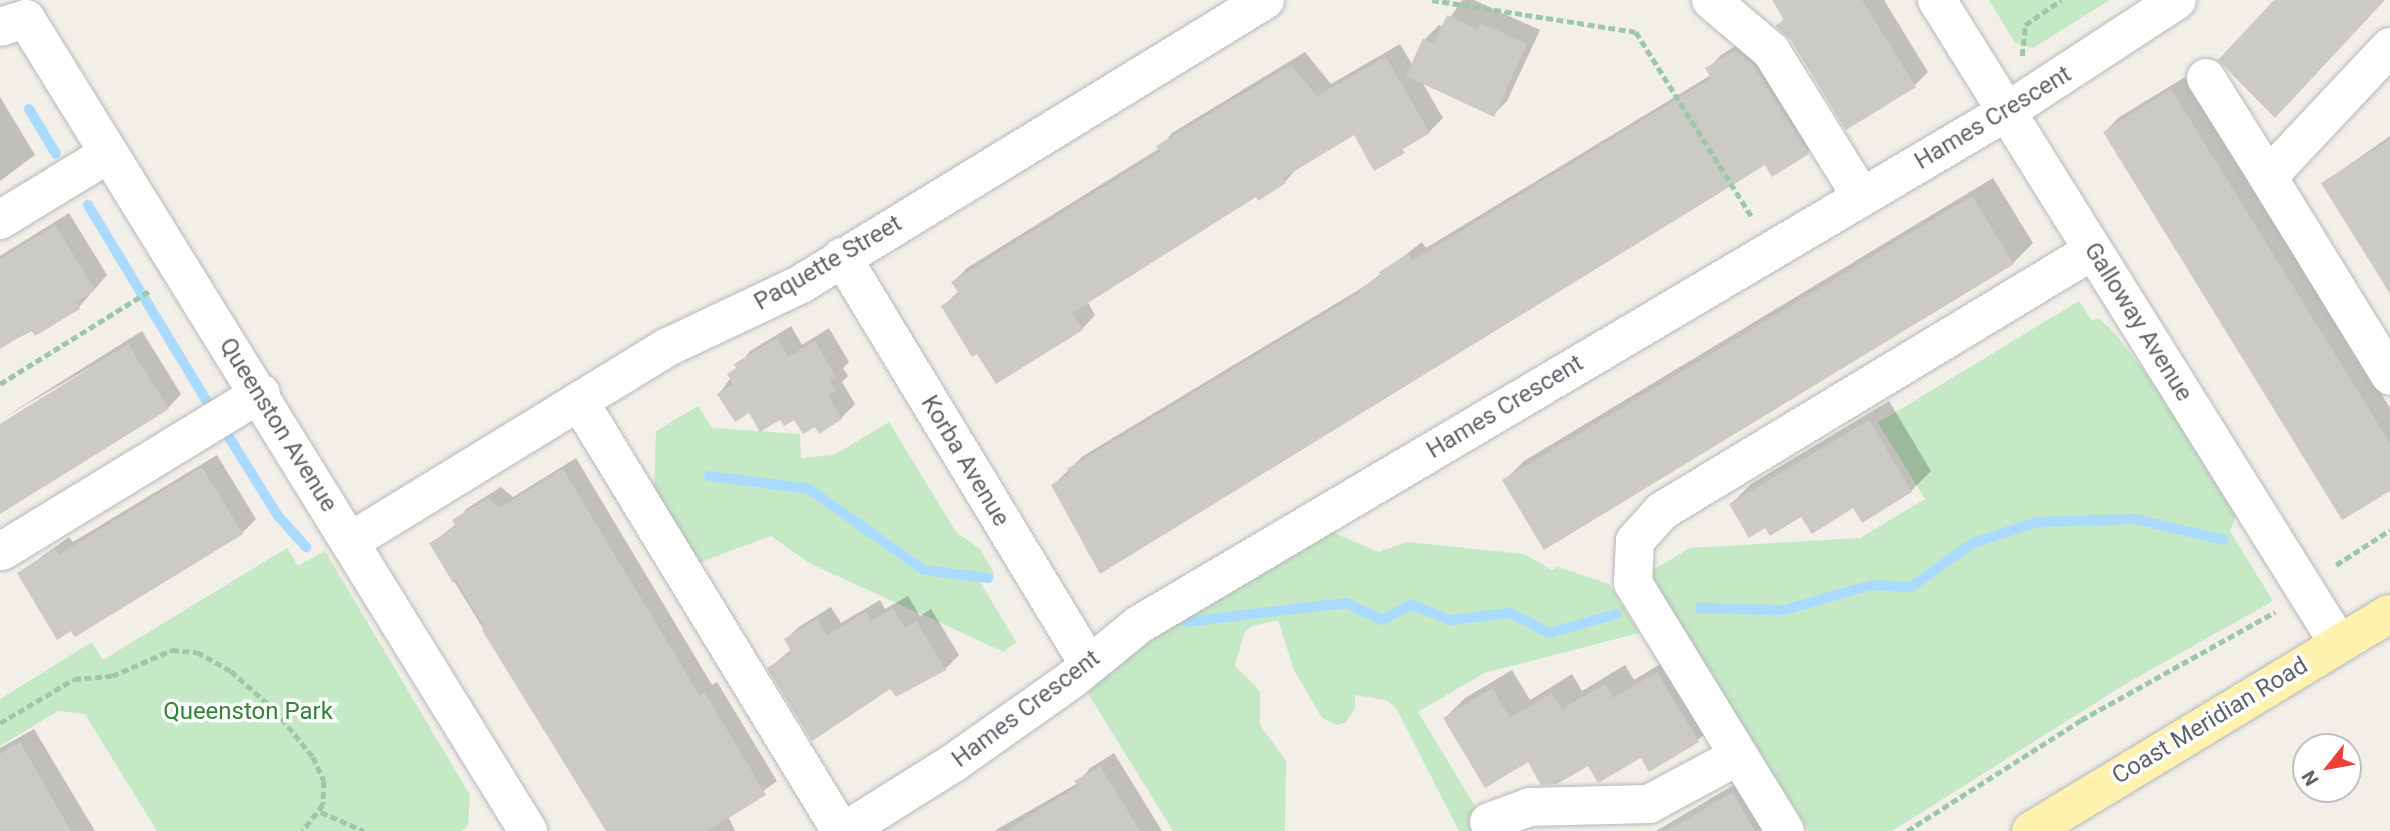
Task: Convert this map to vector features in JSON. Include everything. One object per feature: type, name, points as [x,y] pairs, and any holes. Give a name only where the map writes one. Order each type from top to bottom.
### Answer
[{"type":"main road","name":"Coast Meridian Road","points":[[2031,831],[2390,614]]},
{"type":"street","name":"Paquette Street","points":[[351,541],[668,347],[801,284],[1265,0]]},
{"type":"street","points":[[1711,0],[1771,51],[1861,196]]},
{"type":"street","name":"Galloway Avenue","points":[[1937,0],[2339,644]]},
{"type":"street","name":"Hames Crescent","points":[[843,831],[952,764],[1089,665],[1140,624],[2006,112],[2177,0]]},
{"type":"street","name":"Queenston Avenue","points":[[13,23],[108,154],[261,393],[528,831]]},
{"type":"street","points":[[2268,177],[2390,47]]},
{"type":"street","points":[[2206,78],[2390,375]]},
{"type":"street","points":[[0,220],[108,154]]},
{"type":"street","points":[[1785,831],[1633,583],[1631,555],[1643,528],[1662,511],[2092,251]]},
{"type":"street","name":"Korba Avenue","points":[[842,257],[1089,665]]},
{"type":"street","points":[[2,551],[261,393]]},
{"type":"street","points":[[579,401],[843,831]]},
{"type":"street","points":[[1489,821],[1531,807],[1648,804],[1738,756]]},
{"type":"path","points":[[1432,0],[1636,32],[1752,217]]},
{"type":"path","points":[[2022,57],[2025,25],[2061,0]]},
{"type":"path","points":[[0,384],[148,292]]},
{"type":"path","points":[[2333,576],[2336,563],[2390,530]]},
{"type":"path","points":[[1906,831],[2111,703],[2277,611]]},
{"type":"path","points":[[0,723],[74,678],[113,676],[172,650],[197,652],[230,671],[302,740],[324,781],[321,812],[303,831]]},
{"type":"path","points":[[321,812],[364,831]]},
{"type":"green space","points":[[1989,0],[2110,0],[2033,48],[2015,43]]},
{"type":"green space","points":[[2079,301],[2092,321],[2098,318],[2113,331],[2151,380],[2237,512],[2230,531],[2273,601],[2124,685],[1892,831],[1809,831],[1656,589],[1651,571],[1690,548],[1860,538],[1925,499],[1878,423]]},
{"type":"green space","points":[[698,406],[712,428],[800,434],[801,458],[834,455],[889,422],[956,532],[980,549],[994,573],[980,582],[1016,642],[1004,652],[811,564],[771,536],[698,563],[654,491],[656,431]]},
{"type":"green space","points":[[1327,530],[1379,552],[1406,542],[1524,554],[1552,570],[1558,567],[1609,584],[1639,633],[1484,673],[1418,712],[1490,831],[1459,831],[1396,708],[1386,700],[1355,695],[1355,708],[1346,722],[1337,725],[1322,718],[1294,670],[1278,620],[1252,626],[1244,633],[1235,666],[1260,691],[1260,725],[1286,761],[1285,831],[1173,831],[1081,682]]},
{"type":"green space","name":"Queenston Park","points":[[287,548],[298,566],[325,551],[470,795],[468,826],[461,831],[157,831],[85,714],[58,711],[0,746],[0,699],[92,642],[103,660]]},
{"type":"building","points":[[1772,0],[1862,0],[1916,87],[1846,130],[1790,39],[1775,26],[1784,20]]},
{"type":"building","points":[[2274,0],[2385,0],[2275,118],[2218,60]]},
{"type":"building","points":[[1447,15],[1478,29],[1481,23],[1527,44],[1494,117],[1406,76],[1423,38],[1434,43]]},
{"type":"building","points":[[1736,50],[1754,65],[1809,154],[1772,177],[1765,165],[1100,574],[1051,485],[1070,473],[1067,469],[1361,292],[1359,289],[1381,276],[1379,272],[1408,254],[1412,261],[1711,78],[1705,68]]},
{"type":"building","points":[[1386,57],[1430,133],[1402,149],[1405,153],[1374,171],[1354,135],[1283,178],[1286,183],[1258,201],[1256,197],[1072,313],[1083,330],[996,384],[977,354],[972,357],[941,306],[959,294],[951,282],[1160,152],[1156,146],[1291,65],[1317,96]]},
{"type":"building","points":[[2171,89],[2390,443],[2390,491],[2342,520],[2103,132]]},
{"type":"building","points":[[2390,139],[2390,294],[2321,183]]},
{"type":"building","points":[[1972,196],[2014,264],[1544,550],[1502,480]]},
{"type":"building","points":[[55,225],[95,290],[76,302],[80,309],[35,336],[31,330],[0,349],[0,259]]},
{"type":"building","points":[[777,338],[788,357],[815,341],[836,377],[830,381],[836,391],[828,395],[842,419],[819,434],[815,427],[803,434],[794,420],[784,426],[780,420],[760,432],[749,413],[735,422],[717,394],[733,384],[727,374],[736,368],[734,364]]},
{"type":"building","points":[[128,344],[169,409],[0,514],[0,424]]},
{"type":"building","points":[[1869,420],[1912,492],[1862,523],[1853,508],[1812,534],[1801,517],[1770,536],[1765,528],[1749,538],[1729,504]]},
{"type":"building","points":[[202,467],[243,534],[75,637],[71,631],[57,640],[17,573],[55,549],[58,555]]},
{"type":"building","points":[[563,469],[700,696],[705,693],[766,795],[707,831],[606,831],[482,630],[485,628],[456,580],[453,583],[429,543],[456,527],[452,520],[488,498],[500,508]]},
{"type":"building","points":[[893,608],[905,628],[916,621],[946,670],[896,697],[890,689],[812,741],[767,668],[792,653],[784,639],[817,619],[827,635],[866,612],[871,621]]},
{"type":"building","points":[[1657,672],[1699,742],[1649,772],[1641,758],[1598,783],[1588,766],[1557,784],[1541,785],[1528,762],[1485,788],[1443,718],[1492,688],[1510,718],[1552,693],[1562,709],[1605,684],[1613,698]]},
{"type":"building","points":[[20,742],[71,831],[0,831],[0,754]]},
{"type":"building","points":[[1100,766],[1140,831],[1006,831],[1078,786],[1074,781]]},
{"type":"building","points":[[1732,792],[1755,831],[1667,831]]},
{"type":"waterway","points":[[29,109],[56,154]]},
{"type":"waterway","points":[[88,205],[208,403]]},
{"type":"waterway","points":[[227,434],[278,516],[306,547]]},
{"type":"waterway","points":[[709,476],[809,489],[924,570],[989,578]]},
{"type":"waterway","points":[[1700,608],[1784,610],[1872,585],[1911,587],[1973,543],[2037,522],[2135,519],[2224,540]]},
{"type":"waterway","points":[[1186,622],[1346,603],[1382,620],[1412,605],[1451,620],[1510,613],[1549,633],[1616,614]]}]
